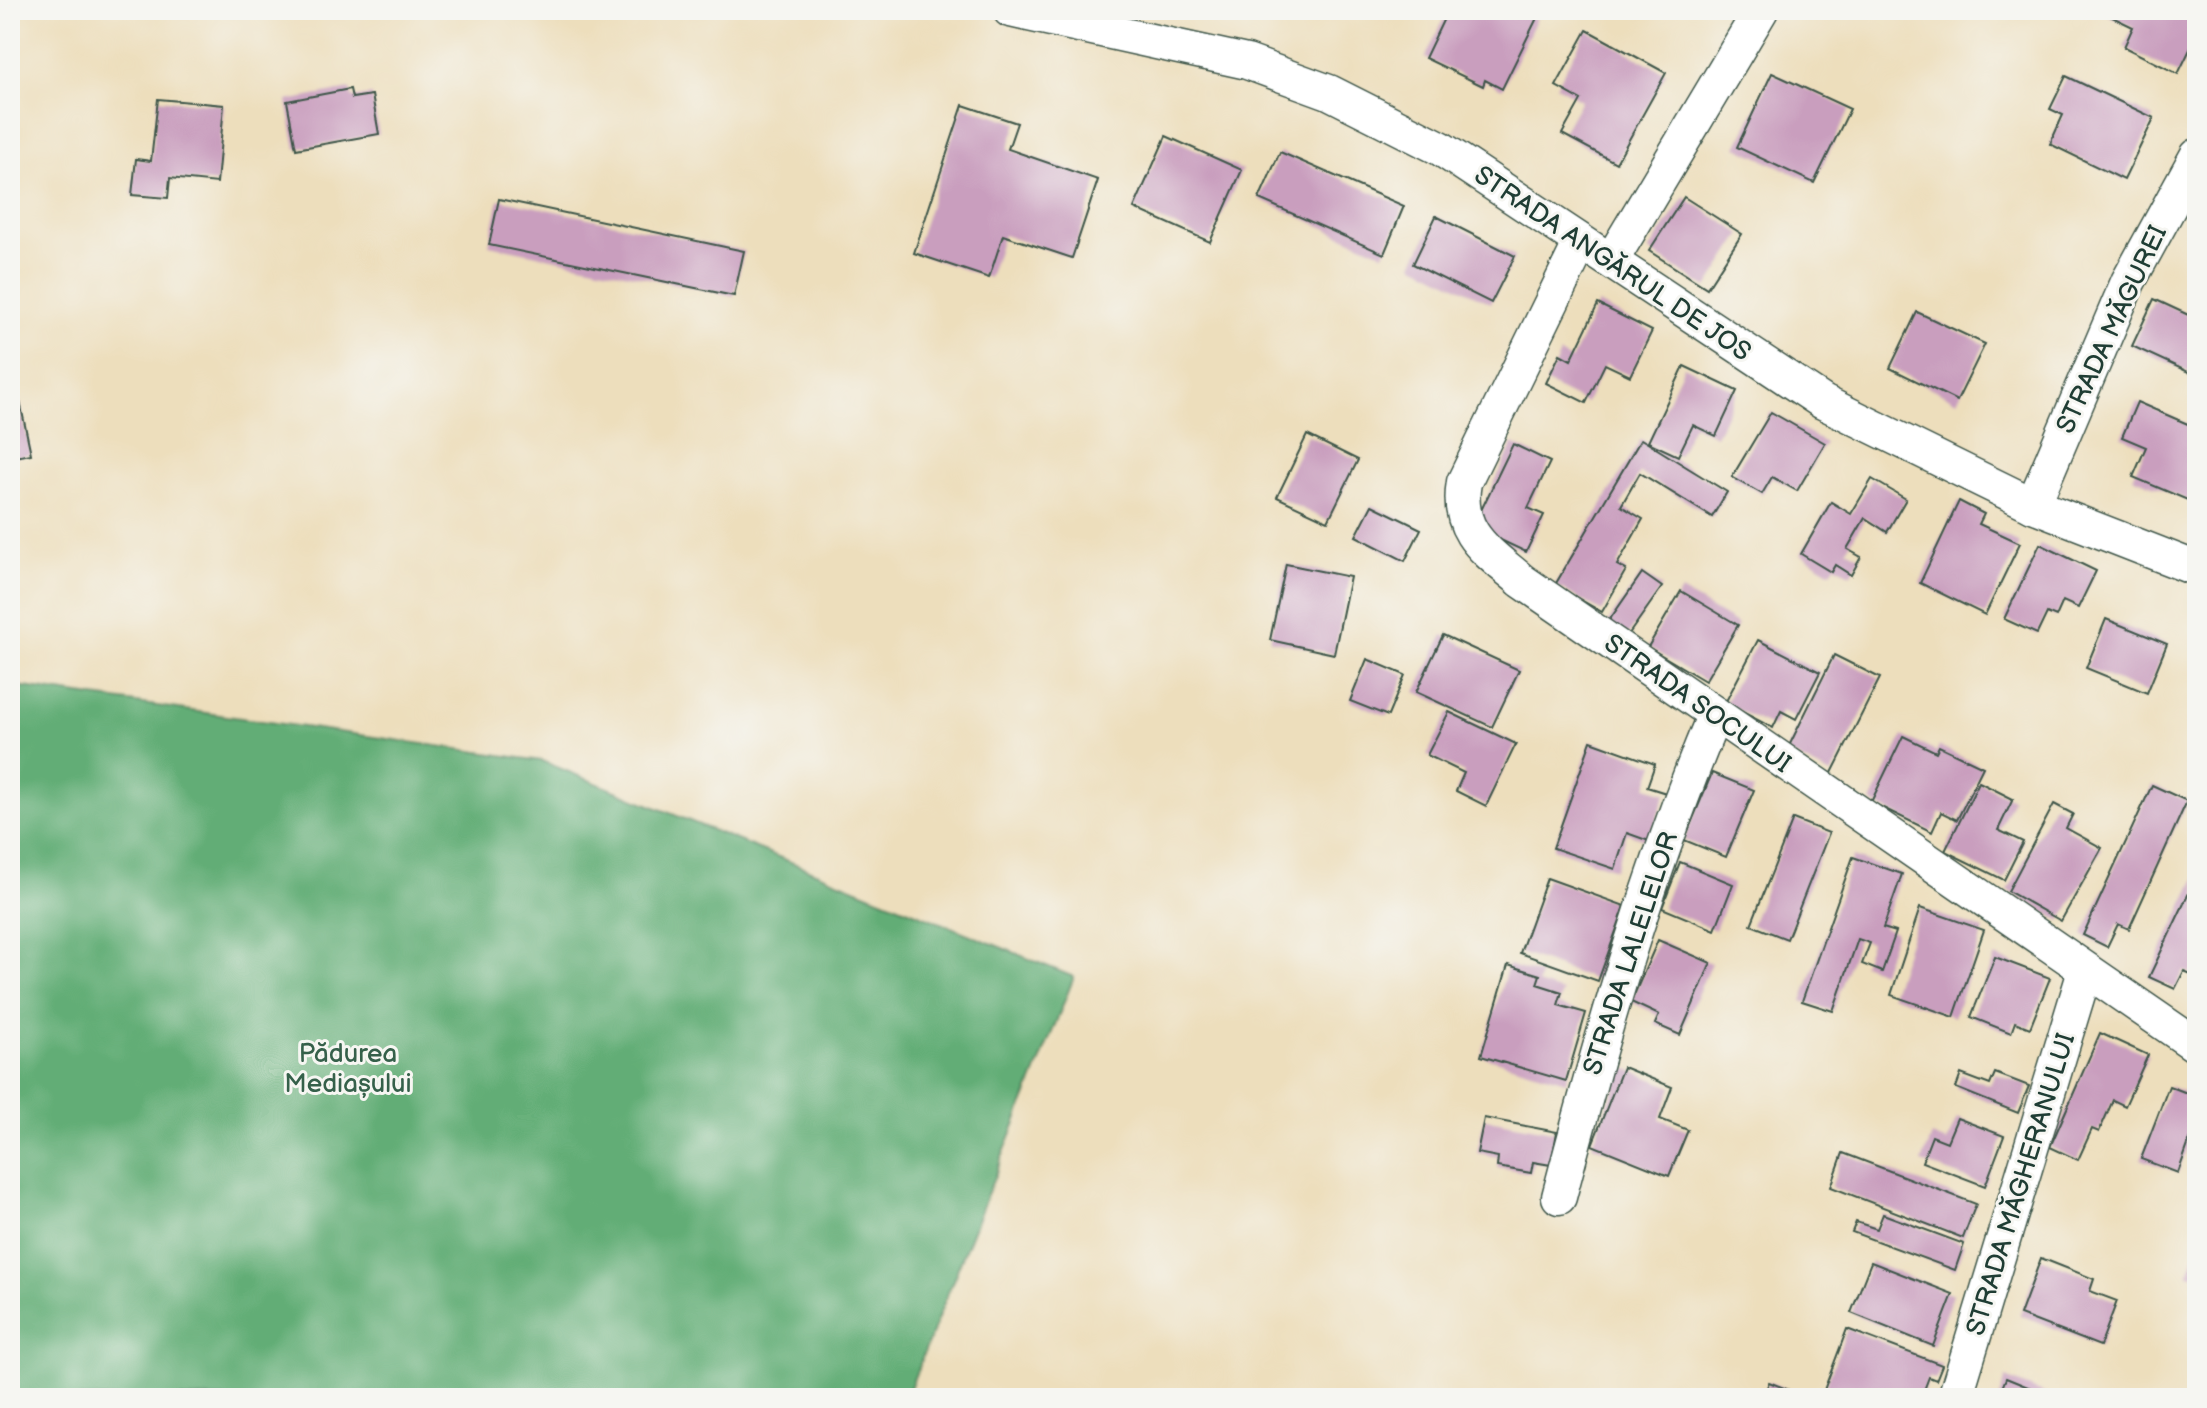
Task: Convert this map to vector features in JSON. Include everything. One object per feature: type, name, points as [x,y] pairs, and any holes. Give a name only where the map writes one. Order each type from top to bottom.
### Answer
[{"type":"street","name":"STRADA ANGĂRUL DE JOS","points":[[1010,10],[1247,62],[1329,92],[1440,148],[1823,402],[2033,505],[2197,569]]},
{"type":"street","points":[[1611,261],[1761,10]]},
{"type":"street","name":"STRADA MĂGUREI","points":[[2033,505],[2128,282],[2197,156]]},
{"type":"street","name":"STRADA SOCULUI","points":[[1581,242],[1464,482],[1460,504],[1463,518],[1478,543],[1522,581],[2197,1046]]},
{"type":"street","name":"STRADA LALELELOR","points":[[1559,1197],[1599,1043],[1634,929],[1715,714]]},
{"type":"street","name":"STRADA MĂGHERANULUI","points":[[1955,1398],[2085,971]]},
{"type":"green space","name":"Pădurea Mediașului","points":[[10,685],[542,761],[1074,977],[906,1398],[10,1398]]},
{"type":"building","points":[[1448,10],[1520,10],[1537,18],[1502,89],[1485,80],[1483,86],[1425,58]]},
{"type":"building","points":[[2108,10],[2197,13],[2197,35],[2178,74],[2124,47],[2133,27],[2106,14]]},
{"type":"building","points":[[1587,30],[1666,73],[1616,163],[1562,134],[1581,100],[1556,86]]},
{"type":"building","points":[[1772,73],[1850,109],[1814,183],[1737,147]]},
{"type":"building","points":[[2066,76],[2154,118],[2124,180],[2050,144],[2063,115],[2050,109]]},
{"type":"building","points":[[350,89],[352,98],[372,95],[379,134],[296,149],[287,101]]},
{"type":"building","points":[[158,99],[224,105],[217,183],[170,178],[168,198],[132,195],[136,159],[151,161]]},
{"type":"building","points":[[963,105],[1017,123],[1008,149],[1098,180],[1072,258],[1003,235],[989,278],[914,253]]},
{"type":"building","points":[[1166,136],[1242,170],[1210,242],[1134,208]]},
{"type":"building","points":[[1280,152],[1404,206],[1384,254],[1259,199]]},
{"type":"building","points":[[1684,197],[1742,234],[1707,288],[1649,251]]},
{"type":"building","points":[[499,199],[744,251],[734,296],[489,245]]},
{"type":"building","points":[[1436,216],[1515,256],[1491,303],[1413,264]]},
{"type":"building","points":[[2154,299],[2197,319],[2197,376],[2132,346]]},
{"type":"building","points":[[1598,304],[1652,331],[1630,376],[1605,364],[1586,403],[1546,383],[1560,354],[1571,360]]},
{"type":"building","points":[[1917,312],[1985,344],[1957,401],[1890,368]]},
{"type":"building","points":[[1684,366],[1737,391],[1716,436],[1693,425],[1678,456],[1648,442]]},
{"type":"building","points":[[15,378],[31,454],[10,458],[10,379]]},
{"type":"building","points":[[2137,402],[2197,428],[2197,504],[2133,477],[2146,447],[2122,437]]},
{"type":"building","points":[[1771,412],[1825,443],[1797,491],[1772,477],[1762,494],[1732,477]]},
{"type":"building","points":[[1307,435],[1358,460],[1328,521],[1277,497]]},
{"type":"building","points":[[1641,439],[1727,492],[1712,517],[1640,473],[1621,506],[1643,519],[1617,565],[1626,570],[1602,612],[1555,585]]},
{"type":"building","points":[[1513,444],[1550,462],[1528,508],[1544,515],[1526,552],[1473,527]]},
{"type":"building","points":[[1872,479],[1906,499],[1887,532],[1865,518],[1847,549],[1861,557],[1851,575],[1835,565],[1831,572],[1801,554],[1831,502],[1851,514]]},
{"type":"building","points":[[1959,501],[1984,514],[1979,524],[2020,543],[1985,615],[1920,583]]},
{"type":"building","points":[[1372,505],[1421,529],[1405,561],[1356,536]]},
{"type":"building","points":[[2040,544],[2096,571],[2078,608],[2063,601],[2056,617],[2047,613],[2037,634],[2004,619]]},
{"type":"building","points":[[1286,564],[1350,577],[1334,654],[1270,640]]},
{"type":"building","points":[[1642,573],[1662,587],[1626,638],[1606,625]]},
{"type":"building","points":[[1681,591],[1738,625],[1705,681],[1648,647]]},
{"type":"building","points":[[2106,619],[2167,644],[2147,693],[2086,668]]},
{"type":"building","points":[[1443,635],[1519,670],[1492,727],[1416,692]]},
{"type":"building","points":[[1758,640],[1820,672],[1796,719],[1781,711],[1773,728],[1725,703]]},
{"type":"building","points":[[1834,655],[1880,678],[1831,775],[1786,752]]},
{"type":"building","points":[[1367,659],[1405,675],[1388,716],[1350,701]]},
{"type":"building","points":[[1449,712],[1516,744],[1486,806],[1456,791],[1464,773],[1427,755]]},
{"type":"building","points":[[1903,736],[1936,752],[1939,746],[1983,767],[1957,820],[1941,812],[1932,832],[1871,802]]},
{"type":"building","points":[[1591,741],[1655,764],[1647,787],[1666,793],[1649,841],[1627,833],[1615,869],[1553,848]]},
{"type":"building","points":[[1712,773],[1754,790],[1726,857],[1684,840]]},
{"type":"building","points":[[1979,782],[2013,799],[1998,830],[2023,842],[2004,880],[1945,851]]},
{"type":"building","points":[[2152,785],[2187,801],[2129,929],[2118,924],[2107,947],[2083,935]]},
{"type":"building","points":[[2054,804],[2073,814],[2066,828],[2102,848],[2061,921],[2008,891]]},
{"type":"building","points":[[1793,819],[1829,833],[1787,939],[1751,925]]},
{"type":"building","points":[[1853,857],[1902,874],[1883,928],[1896,932],[1882,972],[1862,964],[1870,943],[1858,939],[1833,1011],[1802,1001]]},
{"type":"building","points":[[1680,862],[1733,884],[1715,930],[1662,908]]},
{"type":"building","points":[[2197,876],[2197,961],[2191,974],[2184,971],[2175,989],[2149,977]]},
{"type":"building","points":[[1547,878],[1625,906],[1598,981],[1520,953]]},
{"type":"building","points":[[1920,908],[1984,930],[1954,1017],[1891,995]]},
{"type":"building","points":[[1658,940],[1711,963],[1680,1035],[1655,1024],[1659,1015],[1631,1002]]},
{"type":"building","points":[[1995,957],[2050,978],[2030,1028],[2015,1022],[2011,1033],[1971,1017]]},
{"type":"building","points":[[1508,965],[1540,975],[1537,984],[1562,992],[1558,1005],[1586,1013],[1566,1081],[1481,1056]]},
{"type":"building","points":[[2100,1033],[2148,1055],[2125,1106],[2113,1100],[2099,1132],[2092,1129],[2078,1160],[2050,1147]]},
{"type":"building","points":[[1623,1067],[1672,1087],[1660,1119],[1688,1130],[1669,1176],[1592,1145]]},
{"type":"building","points":[[1995,1073],[2029,1086],[2018,1113],[1956,1088],[1961,1074],[1990,1085]]},
{"type":"building","points":[[2169,1086],[2197,1097],[2197,1133],[2193,1131],[2178,1173],[2141,1159]]},
{"type":"building","points":[[1484,1118],[1557,1132],[1551,1165],[1533,1162],[1531,1173],[1497,1167],[1498,1157],[1477,1153]]},
{"type":"building","points":[[1957,1118],[2004,1136],[1985,1186],[1922,1162],[1932,1136],[1947,1142]]},
{"type":"building","points":[[1843,1153],[1976,1204],[1963,1238],[1831,1187]]},
{"type":"building","points":[[1883,1214],[1964,1244],[1955,1270],[1852,1232],[1856,1222],[1877,1229]]},
{"type":"building","points":[[2197,1249],[2197,1276],[2188,1274]]},
{"type":"building","points":[[2041,1258],[2094,1279],[2090,1291],[2117,1301],[2100,1346],[2020,1315]]},
{"type":"building","points":[[1871,1262],[1953,1294],[1933,1346],[1851,1313]]},
{"type":"building","points":[[1847,1329],[1942,1365],[1936,1380],[1929,1377],[1921,1398],[1821,1398]]},
{"type":"building","points":[[2006,1378],[2055,1398],[1998,1398]]},
{"type":"building","points":[[1769,1382],[1809,1398],[1763,1398]]}]
